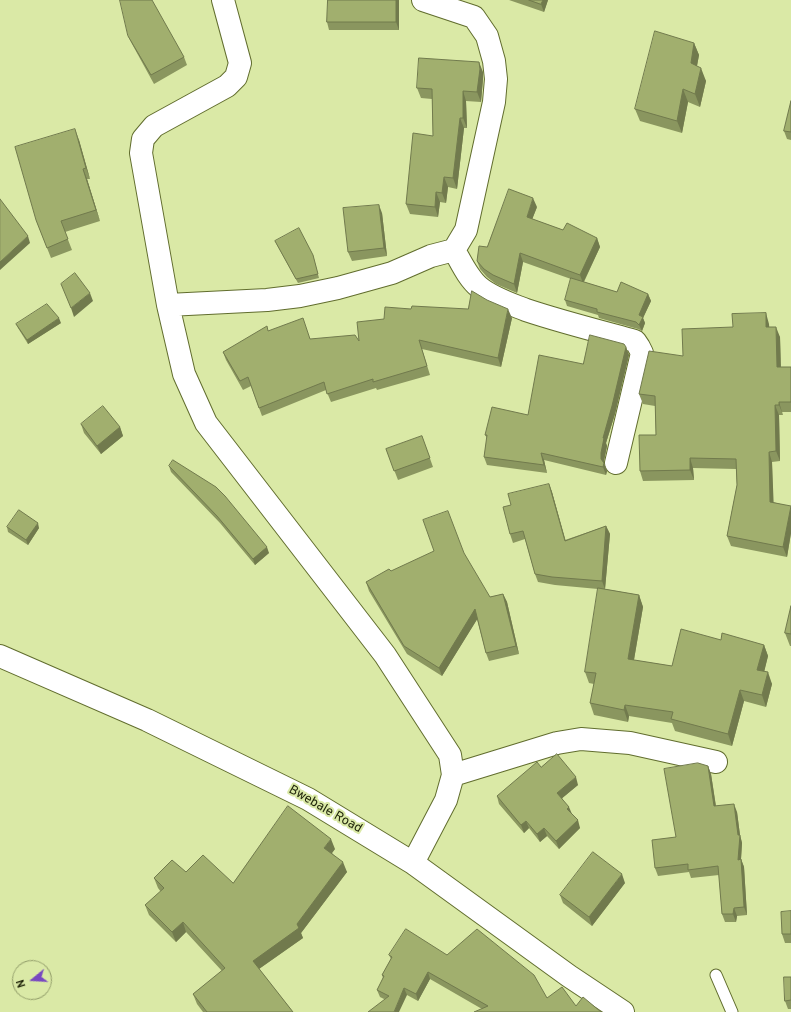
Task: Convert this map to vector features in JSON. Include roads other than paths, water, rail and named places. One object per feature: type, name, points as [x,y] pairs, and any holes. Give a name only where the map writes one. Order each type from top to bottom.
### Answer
[{"type":"street","points":[[223,0],[240,63],[236,77],[227,86],[154,126],[142,139],[141,154],[168,305],[184,374],[206,422],[385,655],[450,755],[453,775],[446,800],[413,863]]},
{"type":"street","points":[[168,305],[266,300],[300,296],[338,288],[392,273],[431,256],[454,250],[466,230],[494,102],[496,79],[494,61],[487,36],[474,17],[423,0]]},
{"type":"street","points":[[454,250],[475,283],[480,288],[494,296],[511,304],[565,323],[635,341],[642,353],[616,463]]},
{"type":"street","name":"Bwebale Road","points":[[0,656],[147,720],[308,799],[413,863],[569,976],[623,1012]]},
{"type":"street","points":[[453,775],[557,744],[581,739],[630,743],[716,762]]},
{"type":"lane","points":[[716,975],[732,1012]]}]
